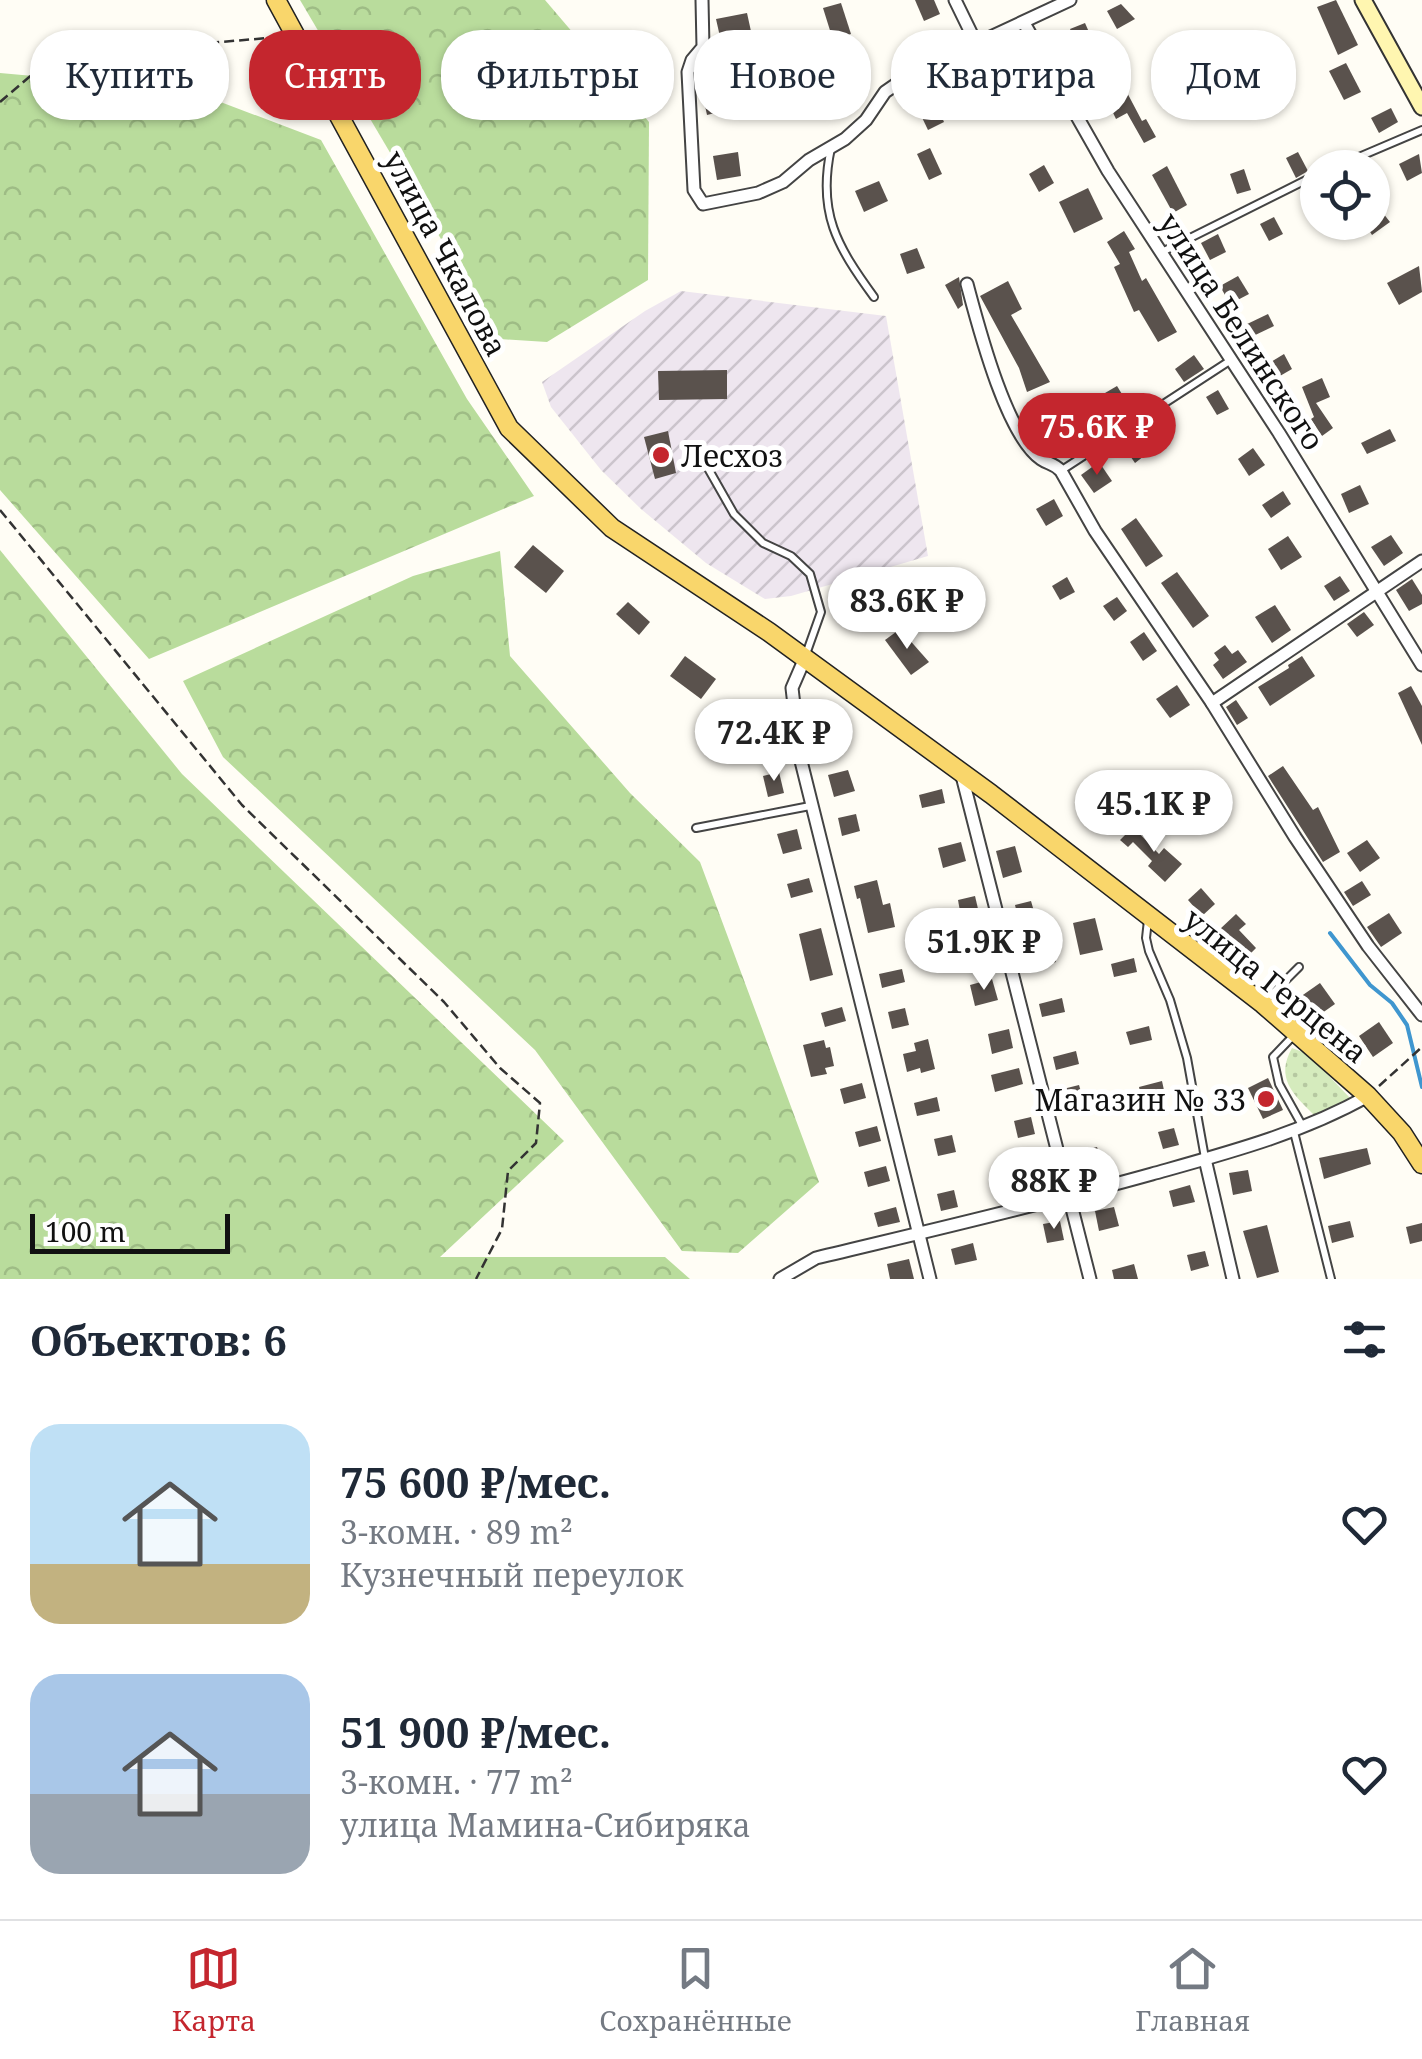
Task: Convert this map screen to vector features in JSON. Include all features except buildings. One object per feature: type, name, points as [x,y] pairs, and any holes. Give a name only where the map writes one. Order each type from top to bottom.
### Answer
[{"type":"main road","name":"улица Чкалова","points":[[276,0],[293,30]]},
{"type":"main road","name":"улица Чкалова","points":[[342,120],[509,428]]},
{"type":"main road","name":"улица Герцена","points":[[509,428],[612,528],[805,658],[961,772],[1262,1004],[1368,1096],[1422,1164]]},
{"type":"street","points":[[702,0],[703,47],[688,72],[694,190],[703,204],[758,193],[783,182],[809,160],[845,139],[891,88]]},
{"type":"street","points":[[956,0],[970,30]]},
{"type":"street","points":[[1008,30],[1070,0]]},
{"type":"street","points":[[1363,0],[1422,108]]},
{"type":"street","name":"улица Белинского","points":[[1024,23],[1108,171],[1422,664]]},
{"type":"street","points":[[968,284],[984,350],[1024,438],[1042,460],[1061,470],[1095,531],[1212,703],[1368,946],[1422,1015]]},
{"type":"street","points":[[1212,703],[1422,560]]},
{"type":"street","points":[[805,658],[792,688],[810,806],[930,1279]]},
{"type":"street","points":[[961,772],[1090,1279]]},
{"type":"street","points":[[780,1279],[816,1258],[1205,1160],[1298,1130],[1368,1096]]},
{"type":"street","points":[[1205,1160],[1234,1279]]},
{"type":"lane","points":[[1375,150],[1422,130]]},
{"type":"lane","points":[[831,146],[824,178],[827,216],[846,258],[874,298]]},
{"type":"lane","points":[[1161,252],[1300,183]]},
{"type":"lane","points":[[1061,470],[1230,360]]},
{"type":"lane","points":[[705,463],[734,514],[763,543],[791,556],[810,574],[821,612],[805,658]]},
{"type":"lane","points":[[696,828],[810,806]]},
{"type":"lane","points":[[1149,917],[1146,938],[1170,1000],[1186,1058],[1205,1160]]},
{"type":"lane","points":[[1262,1004],[1299,967]]},
{"type":"lane","points":[[1296,1033],[1273,1057],[1279,1084],[1298,1130],[1331,1279]]},
{"type":"path","points":[[0,102],[42,66],[76,54],[249,40]]},
{"type":"path","points":[[0,510],[242,805],[444,1002],[500,1068],[540,1103],[536,1143],[508,1170],[502,1229],[476,1279]]},
{"type":"path","points":[[1368,1096],[1421,1048]]},
{"type":"shaded area","points":[[681,291],[886,316],[928,556],[791,596],[765,599],[706,563],[601,470],[551,407],[542,382]]},
{"type":"green space","points":[[300,0],[545,0],[571,30],[441,30],[441,120],[647,120],[648,280],[547,342],[500,339],[371,120],[421,120],[421,30],[318,30]]},
{"type":"green space","points":[[0,73],[30,76],[30,120],[229,120],[229,105],[249,113],[249,120],[268,120],[321,140],[467,399],[534,496],[149,659],[0,490]]},
{"type":"green space","points":[[0,550],[182,774],[564,1141],[440,1257],[665,1257],[690,1279],[0,1279]]},
{"type":"green space","points":[[500,551],[510,656],[630,793],[700,862],[819,1182],[738,1253],[682,1251],[535,1050],[223,757],[183,681],[413,576]]},
{"type":"green space","points":[[1292,1048],[1308,1054],[1350,1098],[1314,1115],[1293,1092],[1286,1077]]},
{"type":"waterway","points":[[1330,933],[1407,1025],[1422,1087]]},
{"type":"place","name":"Лесхоз","points":[[661,455]]},
{"type":"place","name":"Магазин № 33","points":[[1266,1099]]}]
